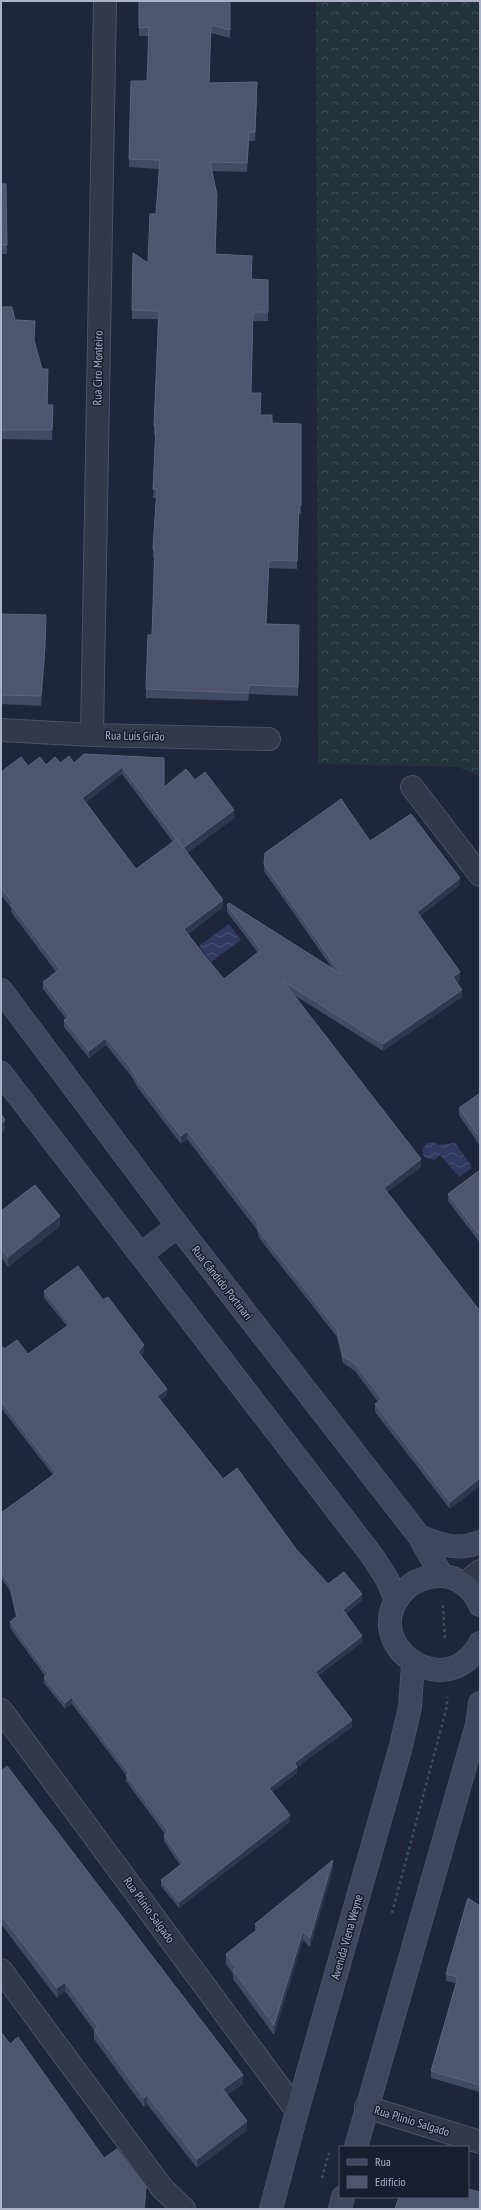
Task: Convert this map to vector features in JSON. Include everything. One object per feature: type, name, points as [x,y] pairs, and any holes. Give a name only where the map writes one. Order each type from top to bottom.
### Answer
[{"type":"street","name":"Rua Ciro Monteiro","points":[[92,735],[105,1]]},
{"type":"street","name":"Rua Luís Girão","points":[[1,730],[92,735],[269,739]]},
{"type":"street","points":[[412,787],[480,875]]},
{"type":"street","name":"Rua Cândido Portinari","points":[[1,990],[178,1226],[419,1536],[442,1576]]},
{"type":"street","points":[[1,1074],[374,1557],[387,1579],[396,1600]]},
{"type":"street","points":[[141,1254],[178,1226]]},
{"type":"street","points":[[419,1536],[443,1546],[459,1548],[480,1542]]},
{"type":"street","points":[[479,1650],[465,1662],[446,1669],[430,1670],[413,1664],[400,1652],[392,1636],[391,1617],[396,1600],[408,1586],[424,1577],[472,1577],[476,1596],[480,1605]]},
{"type":"street","name":"Avenida Viena Weyne","points":[[271,2209],[297,2111],[401,1746],[410,1707],[413,1664]]},
{"type":"street","points":[[356,2146],[366,2106],[477,1725],[480,1703]]},
{"type":"street","name":"Rua Plínio Salgado","points":[[1,1710],[297,2111]]},
{"type":"street","points":[[464,1769],[480,1751]]},
{"type":"street","points":[[1,1970],[162,2188],[184,2209]]},
{"type":"street","name":"Rua Plínio Salgado","points":[[366,2106],[480,2142]]},
{"type":"street","points":[[340,2209],[343,2198]]},
{"type":"path","points":[[391,1918],[447,1706],[442,1576]]},
{"type":"path","points":[[320,2186],[330,2148]]},
{"type":"green space","points":[[316,1],[480,1],[480,776],[457,767],[318,764]]},
{"type":"water","points":[[229,924],[241,940],[211,962],[199,946]]},
{"type":"water","points":[[433,1142],[438,1145],[455,1143],[471,1165],[471,1169],[459,1177],[440,1155],[435,1160],[426,1158],[423,1153],[424,1147],[427,1143]]},
{"type":"building","points":[[139,1],[230,1],[230,30],[211,25],[209,83],[257,82],[255,132],[249,132],[247,163],[210,162],[217,195],[215,254],[252,256],[251,279],[268,280],[268,312],[253,312],[251,393],[261,393],[260,415],[272,415],[272,423],[301,424],[301,505],[299,505],[297,561],[269,560],[266,624],[299,625],[298,687],[249,685],[248,693],[146,689],[148,635],[152,635],[155,549],[153,549],[157,489],[153,489],[156,426],[154,426],[159,311],[132,310],[133,253],[148,263],[150,214],[156,214],[160,160],[129,159],[131,81],[147,81],[149,27],[139,28]]},
{"type":"building","points":[[1,184],[6,184],[7,245],[1,245]]},
{"type":"building","points":[[1,307],[12,307],[15,320],[35,321],[34,340],[42,369],[48,369],[47,405],[53,405],[52,430],[1,430]]},
{"type":"building","points":[[1,614],[46,615],[41,696],[1,695]]},
{"type":"building","points":[[84,754],[164,758],[164,787],[186,769],[195,780],[205,772],[234,810],[184,848],[223,900],[184,929],[224,979],[261,950],[227,905],[229,903],[341,974],[264,864],[265,853],[341,799],[370,841],[411,814],[460,878],[417,912],[460,972],[453,977],[462,990],[383,1044],[283,981],[421,1159],[384,1188],[480,1311],[480,1478],[450,1502],[375,1404],[382,1399],[355,1364],[343,1356],[337,1330],[259,1231],[257,1222],[187,1131],[181,1136],[138,1081],[131,1068],[106,1038],[89,1051],[64,1020],[69,1016],[43,982],[60,969],[11,905],[13,903],[1,888],[1,772],[21,757],[28,766],[40,757],[46,765],[55,757],[60,763],[69,756],[74,763]],"holes":[[[122,767],[176,839],[136,869],[82,798]]]},
{"type":"building","points":[[480,1093],[480,1138],[459,1108]]},
{"type":"building","points":[[1,1114],[5,1120],[1,1124]]},
{"type":"building","points":[[480,1170],[480,1236],[448,1194]]},
{"type":"building","points":[[35,1185],[60,1216],[8,1257],[1,1248],[1,1211]]},
{"type":"building","points":[[78,1266],[103,1300],[108,1297],[144,1345],[138,1352],[167,1389],[157,1396],[223,1479],[237,1468],[296,1549],[328,1584],[344,1572],[362,1594],[343,1610],[362,1636],[315,1672],[352,1720],[294,1763],[297,1767],[269,1788],[290,1815],[179,1902],[161,1880],[183,1863],[164,1835],[168,1831],[126,1775],[129,1773],[72,1697],[65,1703],[44,1677],[48,1674],[10,1622],[17,1616],[10,1585],[1,1572],[1,1513],[56,1473],[1,1401],[1,1345],[4,1349],[17,1340],[28,1354],[70,1324],[44,1291]]},
{"type":"building","points":[[7,1766],[243,2075],[223,2089],[247,2121],[197,2159],[147,2095],[144,2098],[126,2074],[94,2030],[98,2027],[65,1982],[57,1988],[1,1915],[1,1771]]},
{"type":"building","points":[[333,1860],[310,1938],[303,1931],[274,2025],[233,1970],[236,1968],[226,1954],[259,1928],[255,1924]]},
{"type":"building","points":[[468,1898],[480,1906],[480,2085],[431,2071],[458,1977],[446,1974]]},
{"type":"building","points":[[1,2032],[10,2044],[18,2037],[104,2158],[117,2149],[146,2187],[144,2209],[1,2209]]},
{"type":"building","points":[[469,2189],[480,2192],[480,2209],[395,2209],[399,2198],[469,2198]]}]
